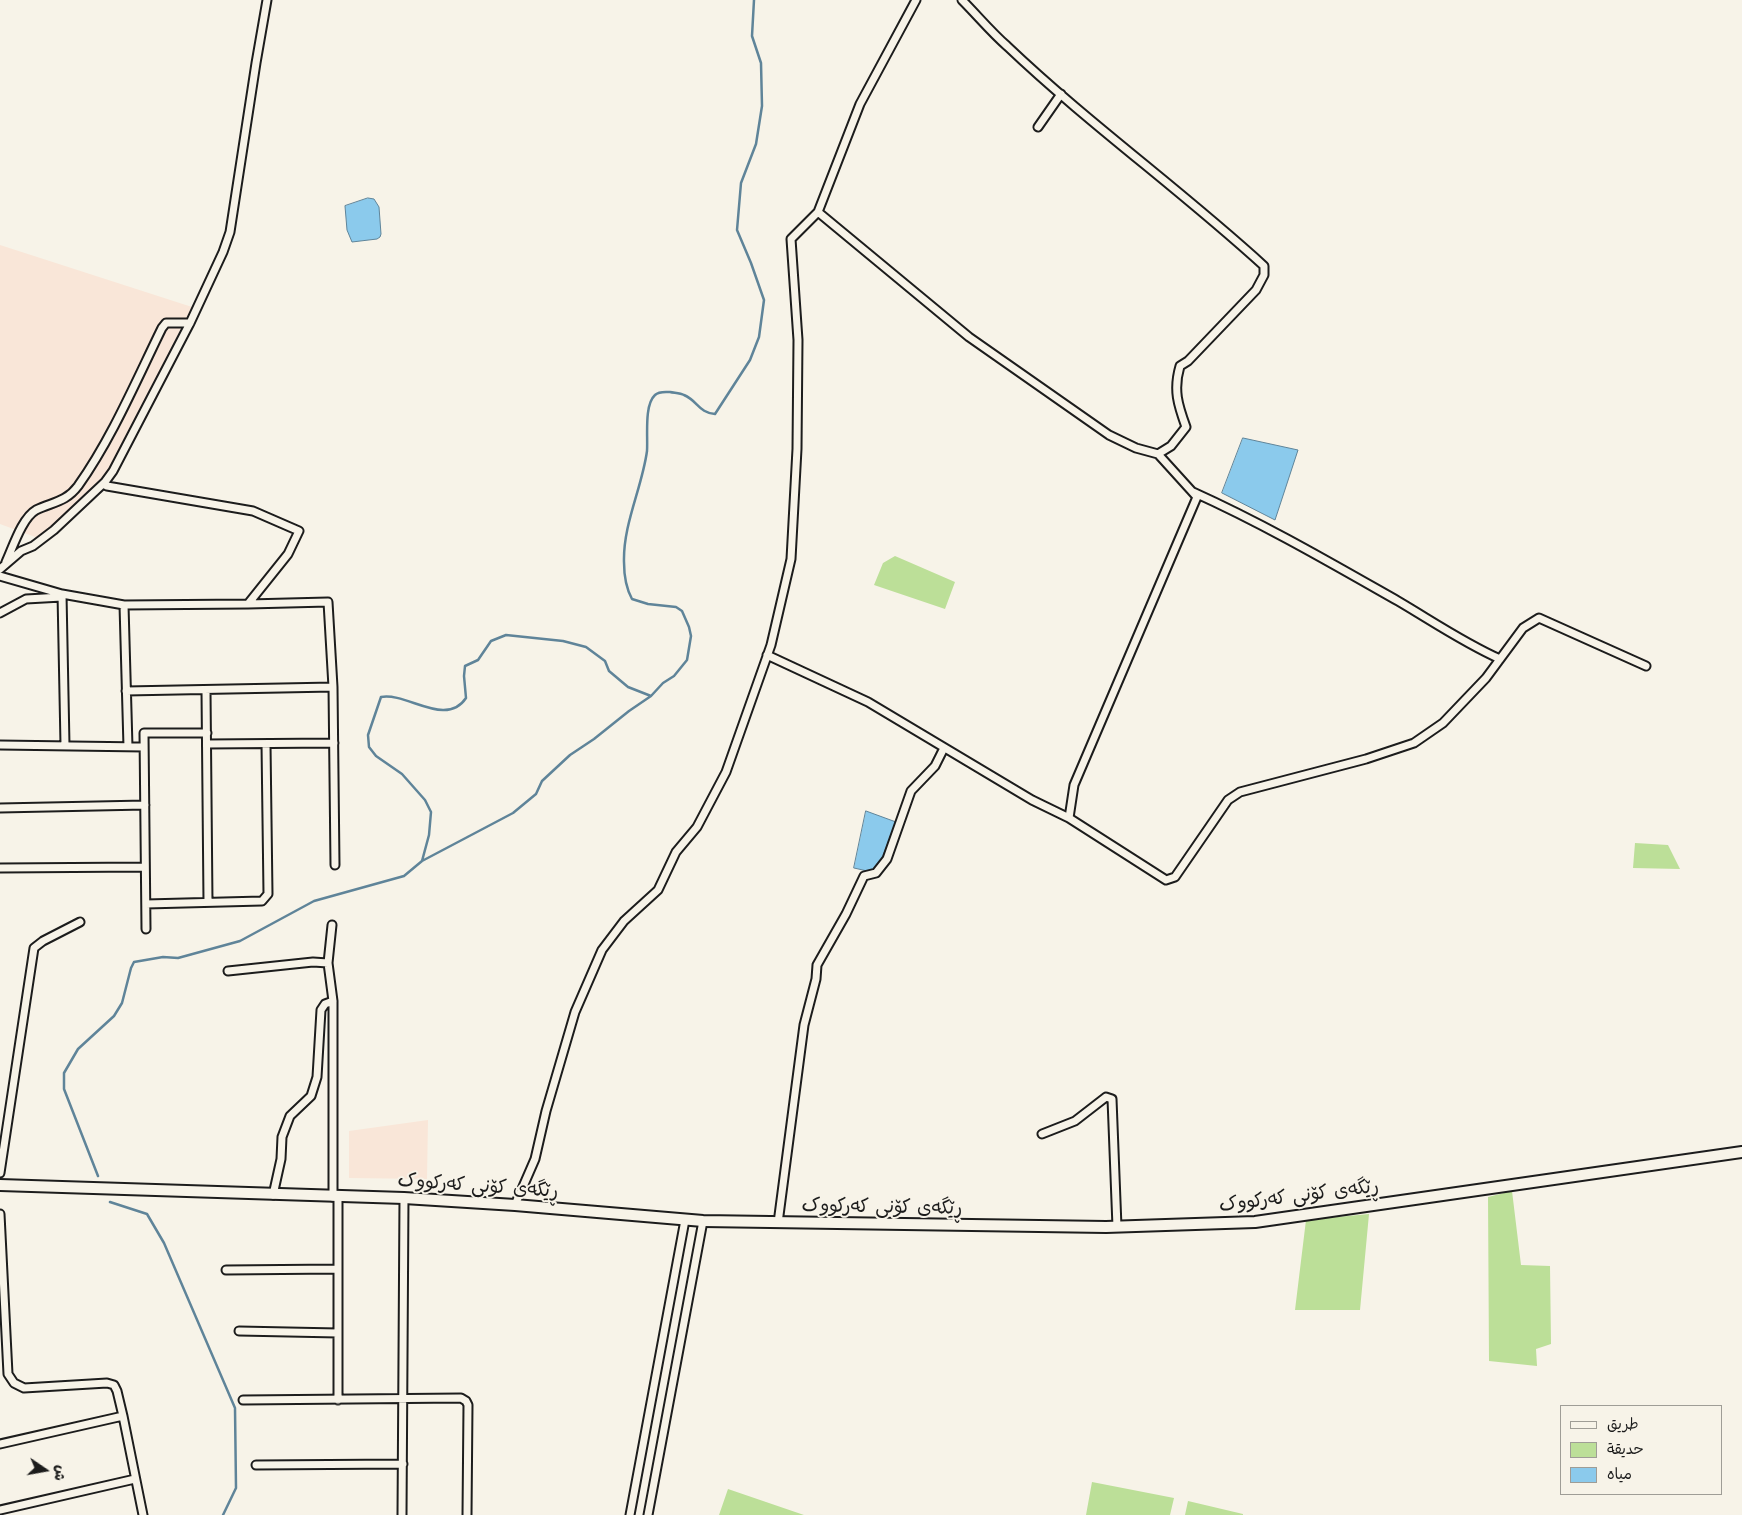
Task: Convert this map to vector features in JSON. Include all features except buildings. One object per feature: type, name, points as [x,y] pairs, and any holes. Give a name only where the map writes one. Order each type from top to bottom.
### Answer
[{"type":"street","points":[[2,567],[21,551],[33,546],[54,530],[103,484],[112,471],[190,323],[229,239],[267,0]]},
{"type":"street","points":[[515,1205],[535,1159],[546,1112],[575,1012],[602,950],[624,921],[658,890],[676,852],[697,828],[726,772],[767,655],[791,559],[797,449],[798,340],[791,240],[818,212],[860,104],[916,0]]},
{"type":"street","points":[[962,0],[1007,46],[1061,94],[1124,148],[1224,228],[1264,266],[1264,275],[1256,290],[1188,361],[1180,366],[1176,380],[1178,402],[1186,427],[1171,446],[1158,454]]},
{"type":"street","points":[[1038,128],[1061,94]]},
{"type":"street","points":[[818,212],[969,337],[1109,435],[1136,448],[1158,454],[1197,497],[1074,785],[1069,818]]},
{"type":"street","points":[[2,567],[22,527],[34,511],[64,500],[77,488],[102,448],[162,328],[166,323],[190,323]]},
{"type":"street","points":[[103,484],[254,511],[300,531],[288,554],[248,604]]},
{"type":"street","points":[[1191,491],[1283,536],[1469,645],[1500,659]]},
{"type":"street","points":[[2,579],[62,596],[124,606],[328,602],[333,687],[335,865]]},
{"type":"street","points":[[0,613],[26,599],[62,596]]},
{"type":"street","points":[[62,596],[65,745]]},
{"type":"street","points":[[124,606],[128,746]]},
{"type":"street","points":[[767,655],[868,702],[1032,800],[1069,818],[1166,880],[1175,877],[1228,800],[1240,792],[1366,759],[1414,743],[1443,723],[1486,678],[1523,628],[1539,618],[1646,666]]},
{"type":"street","points":[[126,690],[333,687]]},
{"type":"street","points":[[206,690],[208,902]]},
{"type":"street","points":[[146,930],[144,733],[207,733]]},
{"type":"street","points":[[207,744],[334,743]]},
{"type":"street","points":[[146,904],[262,901],[266,898],[268,894],[266,744]]},
{"type":"street","points":[[0,745],[144,747]]},
{"type":"street","points":[[778,1222],[804,1025],[816,980],[817,965],[846,914],[864,876],[876,873],[887,859],[911,791],[935,766],[944,748]]},
{"type":"street","points":[[0,808],[145,805]]},
{"type":"street","points":[[0,868],[145,867]]},
{"type":"street","points":[[0,1173],[34,948],[43,941],[80,922]]},
{"type":"street","points":[[332,924],[328,963],[333,1000],[335,1197],[338,1269],[338,1400]]},
{"type":"street","points":[[228,971],[313,962],[328,963]]},
{"type":"street","points":[[273,1195],[281,1159],[282,1137],[290,1116],[312,1096],[317,1076],[321,1010],[333,1000]]},
{"type":"street","points":[[1042,1134],[1075,1121],[1106,1097],[1112,1099],[1118,1227]]},
{"type":"street","points":[[0,1118],[8,1118]]},
{"type":"street","name":"ڕێگەی کۆنی کەرکووک","points":[[0,1185],[404,1198],[515,1205],[703,1221],[1118,1227],[1255,1222],[1742,1152]]},
{"type":"street","name":"ڕێگەی کۆنی کەرکووک","points":[[0,1189],[17,1186]]},
{"type":"street","points":[[402,1515],[404,1198]]},
{"type":"street","points":[[0,1214],[8,1369],[11,1379],[24,1388],[107,1383],[114,1385],[123,1416],[143,1515]]},
{"type":"street","points":[[630,1515],[685,1220]]},
{"type":"street","points":[[648,1515],[703,1221]]},
{"type":"street","points":[[226,1270],[338,1269]]},
{"type":"street","points":[[239,1332],[338,1332]]},
{"type":"street","points":[[243,1400],[461,1398],[468,1405],[467,1515]]},
{"type":"street","points":[[0,1444],[123,1416]]},
{"type":"street","points":[[256,1465],[403,1464]]},
{"type":"street","points":[[0,1510],[135,1479]]},
{"type":"shaded area","points":[[0,245],[192,307],[131,432],[113,464],[98,483],[38,538],[0,524]]},
{"type":"shaded area","points":[[428,1120],[427,1179],[349,1178],[349,1131]]},
{"type":"green space","points":[[895,556],[955,582],[945,609],[874,585],[883,563]]},
{"type":"green space","points":[[1635,843],[1668,845],[1680,869],[1633,868]]},
{"type":"green space","points":[[1512,1191],[1521,1265],[1550,1266],[1551,1344],[1536,1349],[1537,1366],[1489,1361],[1488,1197]]},
{"type":"green space","points":[[1369,1214],[1360,1310],[1295,1310],[1306,1220]]},
{"type":"green space","points":[[1092,1482],[1174,1498],[1170,1515],[1086,1515]]},
{"type":"green space","points":[[728,1489],[804,1515],[719,1515]]},
{"type":"green space","points":[[1188,1501],[1243,1514],[1243,1515],[1185,1515]]},
{"type":"water","points":[[368,198],[374,199],[379,207],[380,237],[352,242],[347,230],[345,206]]},
{"type":"water","points":[[1243,438],[1298,450],[1275,520],[1222,493]]},
{"type":"water","points":[[866,811],[896,822],[876,873],[854,868]]},
{"type":"waterway","points":[[98,1176],[64,1089],[64,1073],[78,1049],[114,1016],[122,1003],[134,962],[163,957],[178,958],[240,941],[314,901],[404,876],[422,861],[429,835],[431,812],[425,800],[402,774],[376,756],[369,747],[368,735],[381,697],[402,699],[437,710],[448,710],[458,706],[466,698],[465,666],[478,660],[491,641],[506,635],[563,641],[586,647],[605,661],[609,671],[628,687],[651,696],[663,683],[674,676],[687,660],[691,636],[682,611],[676,607],[648,604],[632,599],[625,577],[624,548],[645,465],[648,413],[649,406],[655,395],[660,392],[681,394],[689,397],[705,411],[715,414],[750,360],[759,337],[764,300],[737,230],[741,183],[756,144],[762,106],[761,63],[752,36],[754,0]]},
{"type":"waterway","points":[[422,861],[513,813],[536,794],[542,781],[570,755],[651,696]]},
{"type":"waterway","points":[[110,1202],[147,1214],[164,1243],[235,1408],[236,1488],[223,1515]]}]
